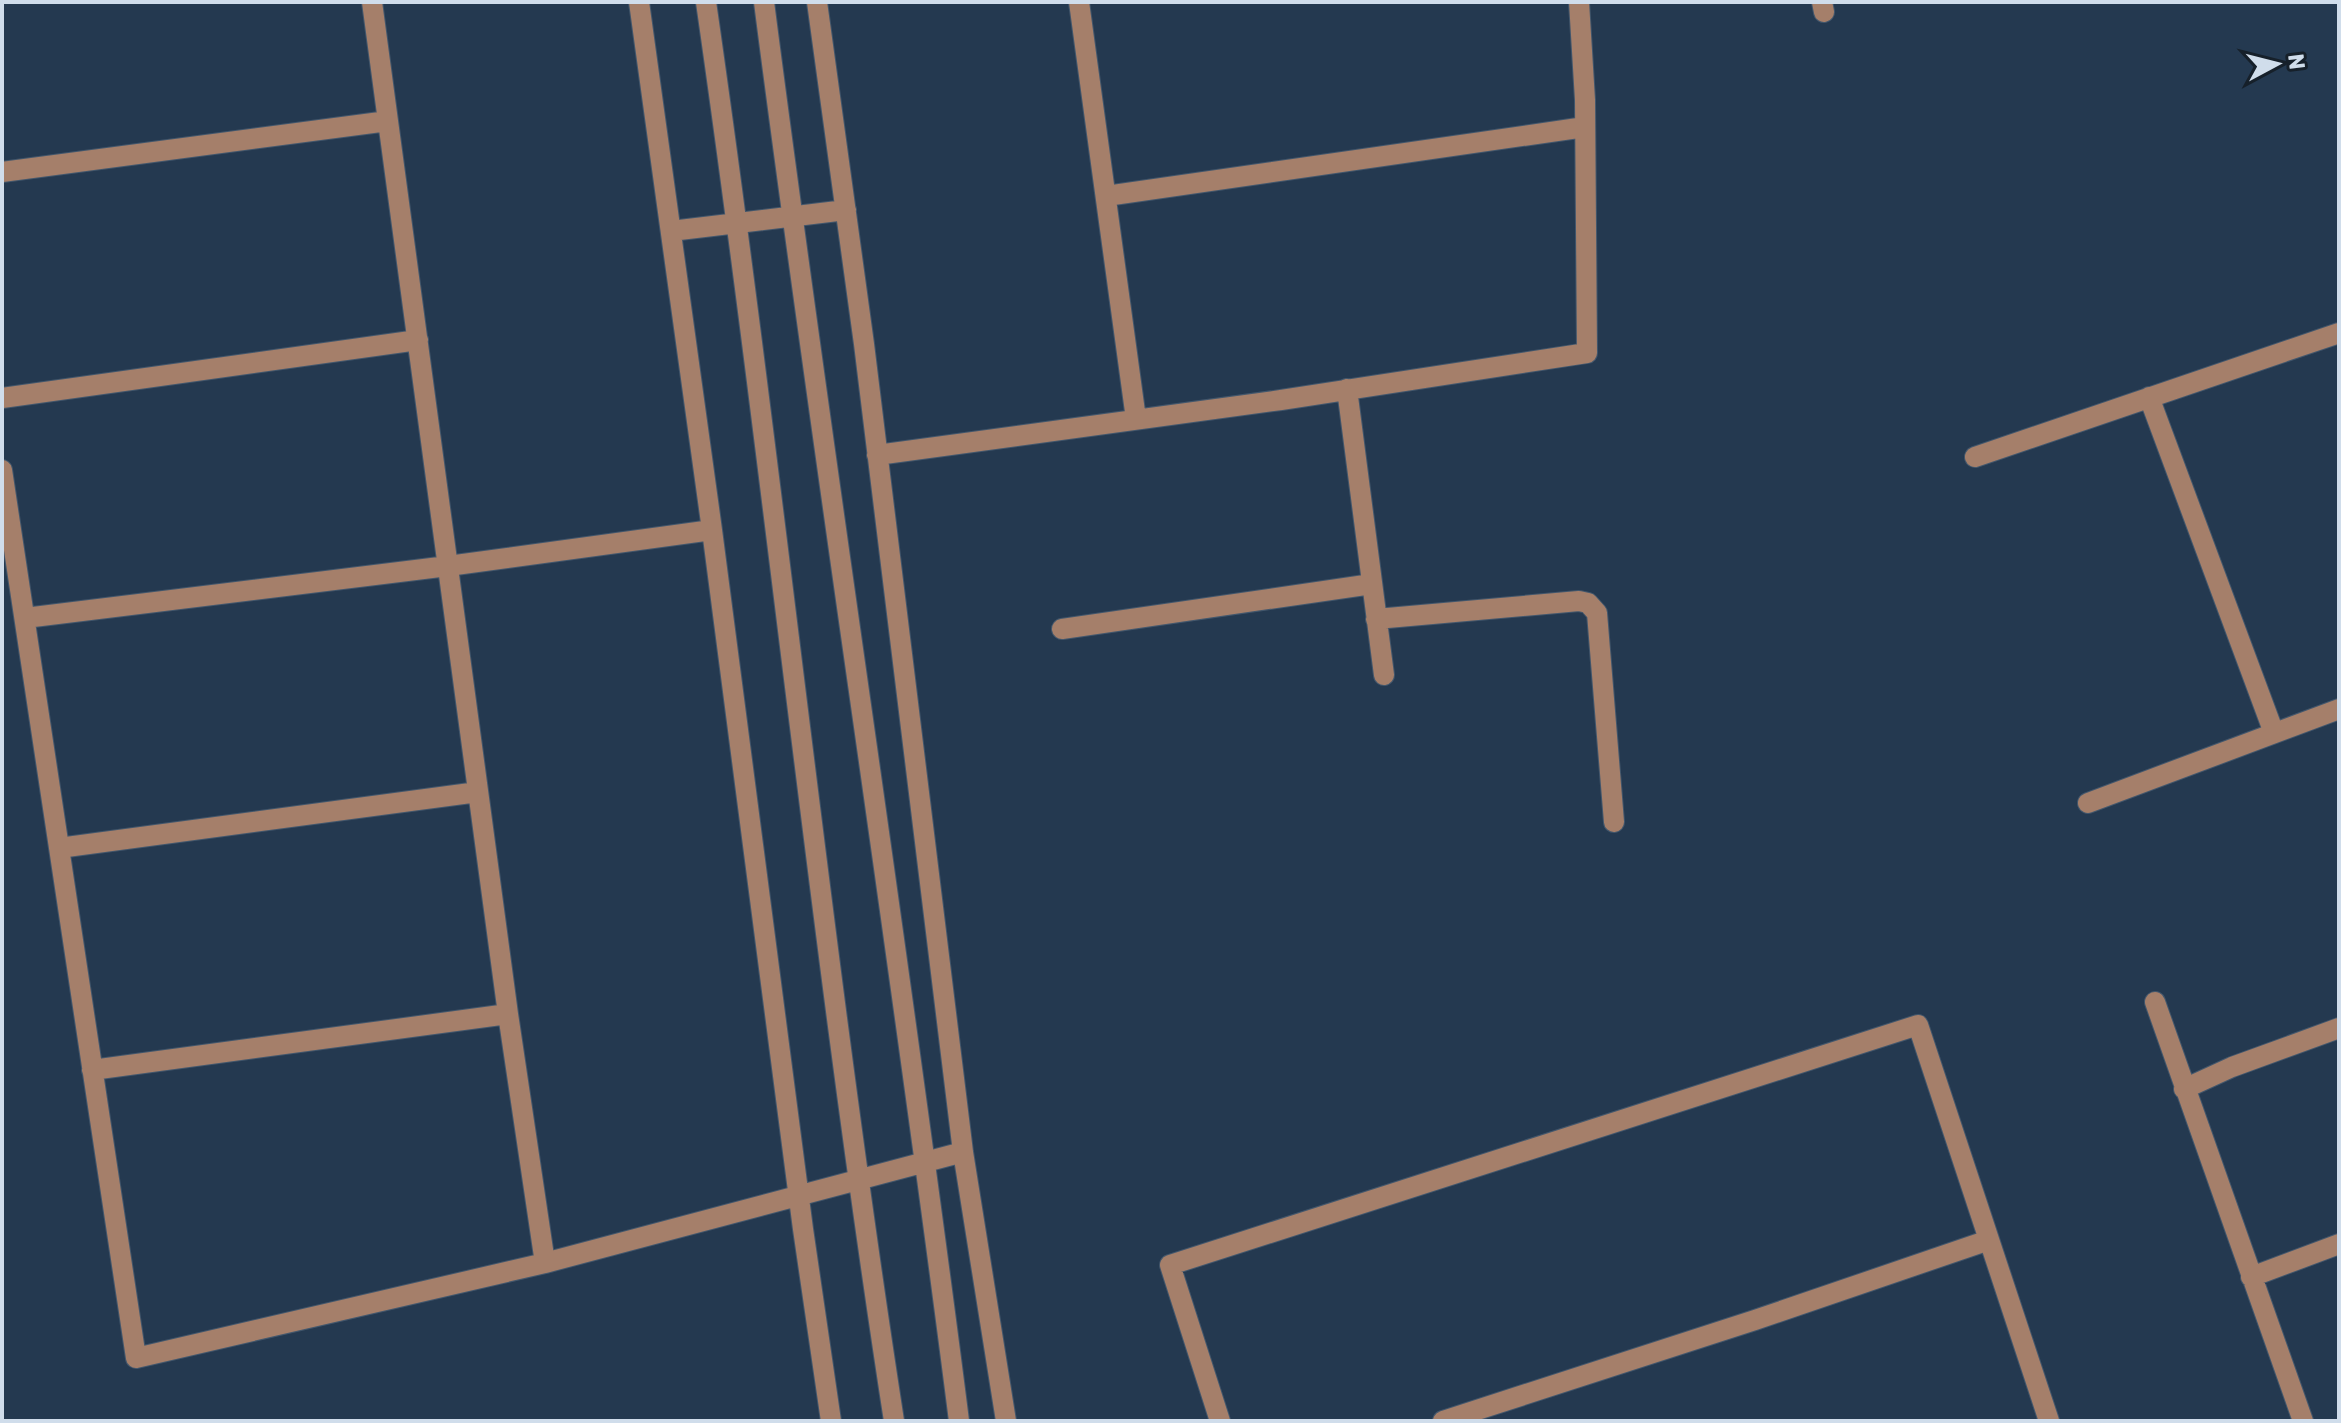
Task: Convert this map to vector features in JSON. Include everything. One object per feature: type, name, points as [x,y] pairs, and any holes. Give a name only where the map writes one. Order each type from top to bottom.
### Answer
[{"type":"street","points":[[372,2],[508,1014],[545,1263]]},
{"type":"street","points":[[639,2],[831,1421]]},
{"type":"street","points":[[706,2],[738,222],[860,1202],[894,1421]]},
{"type":"street","points":[[764,2],[791,215],[928,1172],[959,1421]]},
{"type":"street","points":[[817,2],[846,210],[963,1152],[1006,1421]]},
{"type":"street","points":[[1079,2],[1136,419]]},
{"type":"street","points":[[877,455],[1587,353],[1585,127],[1579,2]]},
{"type":"street","points":[[2,172],[388,121]]},
{"type":"street","points":[[1106,196],[1585,127]]},
{"type":"street","points":[[671,231],[846,210]]},
{"type":"street","points":[[1975,457],[2339,333]]},
{"type":"street","points":[[2,398],[418,340]]},
{"type":"street","points":[[1347,389],[1384,675]]},
{"type":"street","points":[[2149,397],[2274,733]]},
{"type":"street","points":[[2,470],[136,1358],[545,1263],[857,1179],[928,1172],[963,1152]]},
{"type":"street","points":[[25,618],[712,530]]},
{"type":"street","points":[[1062,629],[1372,584]]},
{"type":"street","points":[[1376,619],[1579,601],[1588,603],[1597,613],[1614,822]]},
{"type":"street","points":[[2088,803],[2339,709]]},
{"type":"street","points":[[59,848],[478,792]]},
{"type":"street","points":[[2155,1002],[2303,1421]]},
{"type":"street","points":[[92,1070],[508,1014]]},
{"type":"street","points":[[1220,1421],[1170,1265],[1918,1025],[2049,1421]]},
{"type":"street","points":[[2184,1089],[2232,1067],[2339,1028]]},
{"type":"street","points":[[1443,1421],[1989,1240]]},
{"type":"street","points":[[2251,1277],[2339,1244]]}]
